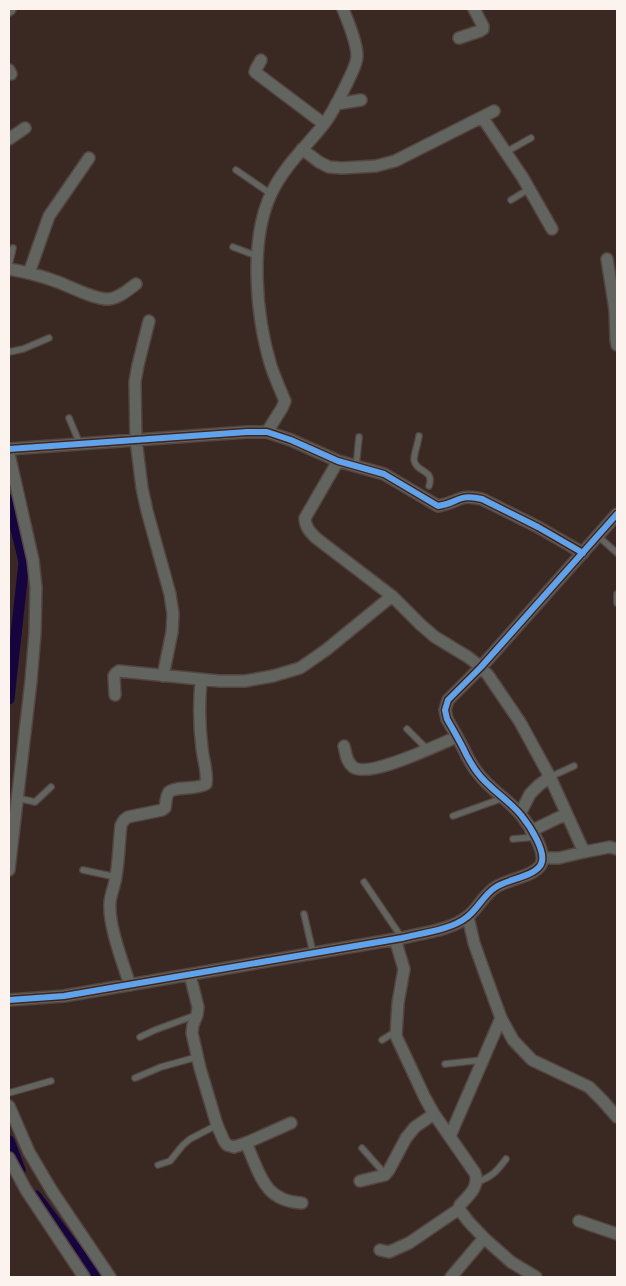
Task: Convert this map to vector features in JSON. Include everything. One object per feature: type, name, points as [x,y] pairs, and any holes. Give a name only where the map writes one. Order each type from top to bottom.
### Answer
[{"type":"street","points":[[267,432],[285,401],[271,367],[260,314],[257,256],[260,235],[264,214],[271,194],[287,166],[324,124],[353,71],[358,57],[343,9]]},
{"type":"street","points":[[459,38],[483,29],[474,9]]},
{"type":"street","points":[[261,60],[255,72],[324,124]]},
{"type":"street","points":[[336,104],[361,100]]},
{"type":"street","points":[[302,150],[319,162],[330,166],[342,168],[376,166],[395,161],[494,111]]},
{"type":"street","points":[[482,117],[506,152],[552,229]]},
{"type":"street","points":[[9,139],[25,128]]},
{"type":"street","points":[[29,273],[49,216],[89,158]]},
{"type":"street","points":[[607,259],[615,310],[617,345]]},
{"type":"street","points":[[9,270],[29,273],[97,297],[109,299],[121,295],[136,284]]},
{"type":"street","points":[[149,321],[135,382],[136,440],[142,488],[170,594],[173,614],[172,632],[163,676]]},
{"type":"street","points":[[9,449],[267,432],[291,440],[338,461],[384,474],[426,492],[438,506],[446,505],[464,497],[472,496],[482,499],[538,526],[583,553]]},
{"type":"street","points":[[9,454],[33,560],[36,587],[35,633],[9,870]]},
{"type":"street","points":[[338,461],[305,518],[305,525],[316,538],[392,596],[434,637],[468,657],[488,675],[520,722],[550,777],[584,852]]},
{"type":"street","points":[[9,1000],[64,996],[130,985],[398,938],[447,927],[468,917],[493,888],[533,872],[541,865],[543,858],[533,834],[520,814],[476,772],[447,719],[445,710],[448,700],[481,667],[617,514]]},
{"type":"street","points":[[115,695],[114,676],[119,671],[219,681],[273,676],[300,668],[326,650],[392,596]]},
{"type":"street","points":[[130,985],[111,920],[110,902],[116,877],[121,825],[128,817],[165,808],[168,794],[172,790],[202,787],[206,784],[207,778],[200,728],[199,703],[201,680]]},
{"type":"street","points":[[344,746],[347,760],[353,767],[359,770],[411,757],[457,737]]},
{"type":"street","points":[[520,814],[530,794],[550,777]]},
{"type":"street","points":[[533,834],[566,814]]},
{"type":"street","points":[[543,858],[559,858],[610,847],[617,849]]},
{"type":"street","points":[[468,917],[480,959],[501,1018],[514,1040],[532,1060],[589,1088],[617,1118]]},
{"type":"street","points":[[380,1250],[389,1252],[409,1243],[459,1209],[477,1182],[475,1173],[434,1114],[396,1036],[398,1002],[404,969],[398,938]]},
{"type":"street","points":[[190,974],[198,1007],[192,1033],[217,1125],[224,1141],[227,1145],[234,1146],[246,1143],[291,1123]]},
{"type":"street","points":[[450,1136],[501,1018]]},
{"type":"street","points":[[9,1106],[29,1152],[52,1191],[110,1277]]},
{"type":"street","points":[[360,1181],[385,1174],[390,1170],[398,1151],[415,1127],[434,1114]]},
{"type":"street","points":[[246,1143],[266,1186],[274,1195],[283,1200],[302,1203]]},
{"type":"street","points":[[9,1158],[26,1190],[84,1277]]},
{"type":"street","points":[[459,1209],[484,1238],[511,1262],[536,1277]]},
{"type":"street","points":[[579,1220],[617,1234]]},
{"type":"street","points":[[451,1277],[484,1238]]},
{"type":"lane","points":[[506,152],[531,138]]},
{"type":"lane","points":[[236,170],[271,194]]},
{"type":"lane","points":[[511,200],[529,189]]},
{"type":"lane","points":[[234,247],[257,256]]},
{"type":"lane","points":[[9,265],[13,248]]},
{"type":"lane","points":[[9,352],[23,349],[49,338]]},
{"type":"lane","points":[[70,418],[80,444]]},
{"type":"lane","points":[[419,436],[414,458],[418,467],[430,476],[426,492]]},
{"type":"lane","points":[[356,467],[359,437]]},
{"type":"lane","points":[[598,536],[617,553]]},
{"type":"lane","points":[[617,594],[617,603]]},
{"type":"lane","points":[[407,729],[427,749]]},
{"type":"lane","points":[[550,777],[574,766]]},
{"type":"lane","points":[[17,798],[36,802],[51,787]]},
{"type":"lane","points":[[453,816],[503,798]]},
{"type":"lane","points":[[513,839],[533,834]]},
{"type":"lane","points":[[83,870],[116,877]]},
{"type":"lane","points":[[364,882],[398,938]]},
{"type":"lane","points":[[304,914],[313,953]]},
{"type":"lane","points":[[140,1037],[197,1015]]},
{"type":"lane","points":[[382,1040],[396,1032]]},
{"type":"lane","points":[[135,1078],[161,1067],[197,1057]]},
{"type":"lane","points":[[445,1064],[482,1060]]},
{"type":"lane","points":[[9,1093],[51,1081]]},
{"type":"lane","points":[[158,1165],[170,1162],[182,1145],[217,1125]]},
{"type":"lane","points":[[362,1148],[385,1174]]},
{"type":"lane","points":[[477,1182],[496,1173],[506,1159]]},
{"type":"waterway","points":[[9,500],[24,562],[9,699]]},
{"type":"waterway","points":[[9,1141],[20,1170]]},
{"type":"waterway","points":[[36,1196],[97,1277]]},
{"type":"cycle path","points":[[9,449],[267,432],[291,440],[338,461],[384,474],[438,506],[468,497],[482,499],[538,527],[583,553]]},
{"type":"cycle path","points":[[9,1000],[64,996],[436,931],[453,925],[467,917],[496,887],[536,870],[542,861],[542,854],[533,832],[516,809],[487,784],[476,770],[447,719],[445,710],[448,700],[481,667],[617,514]]}]
